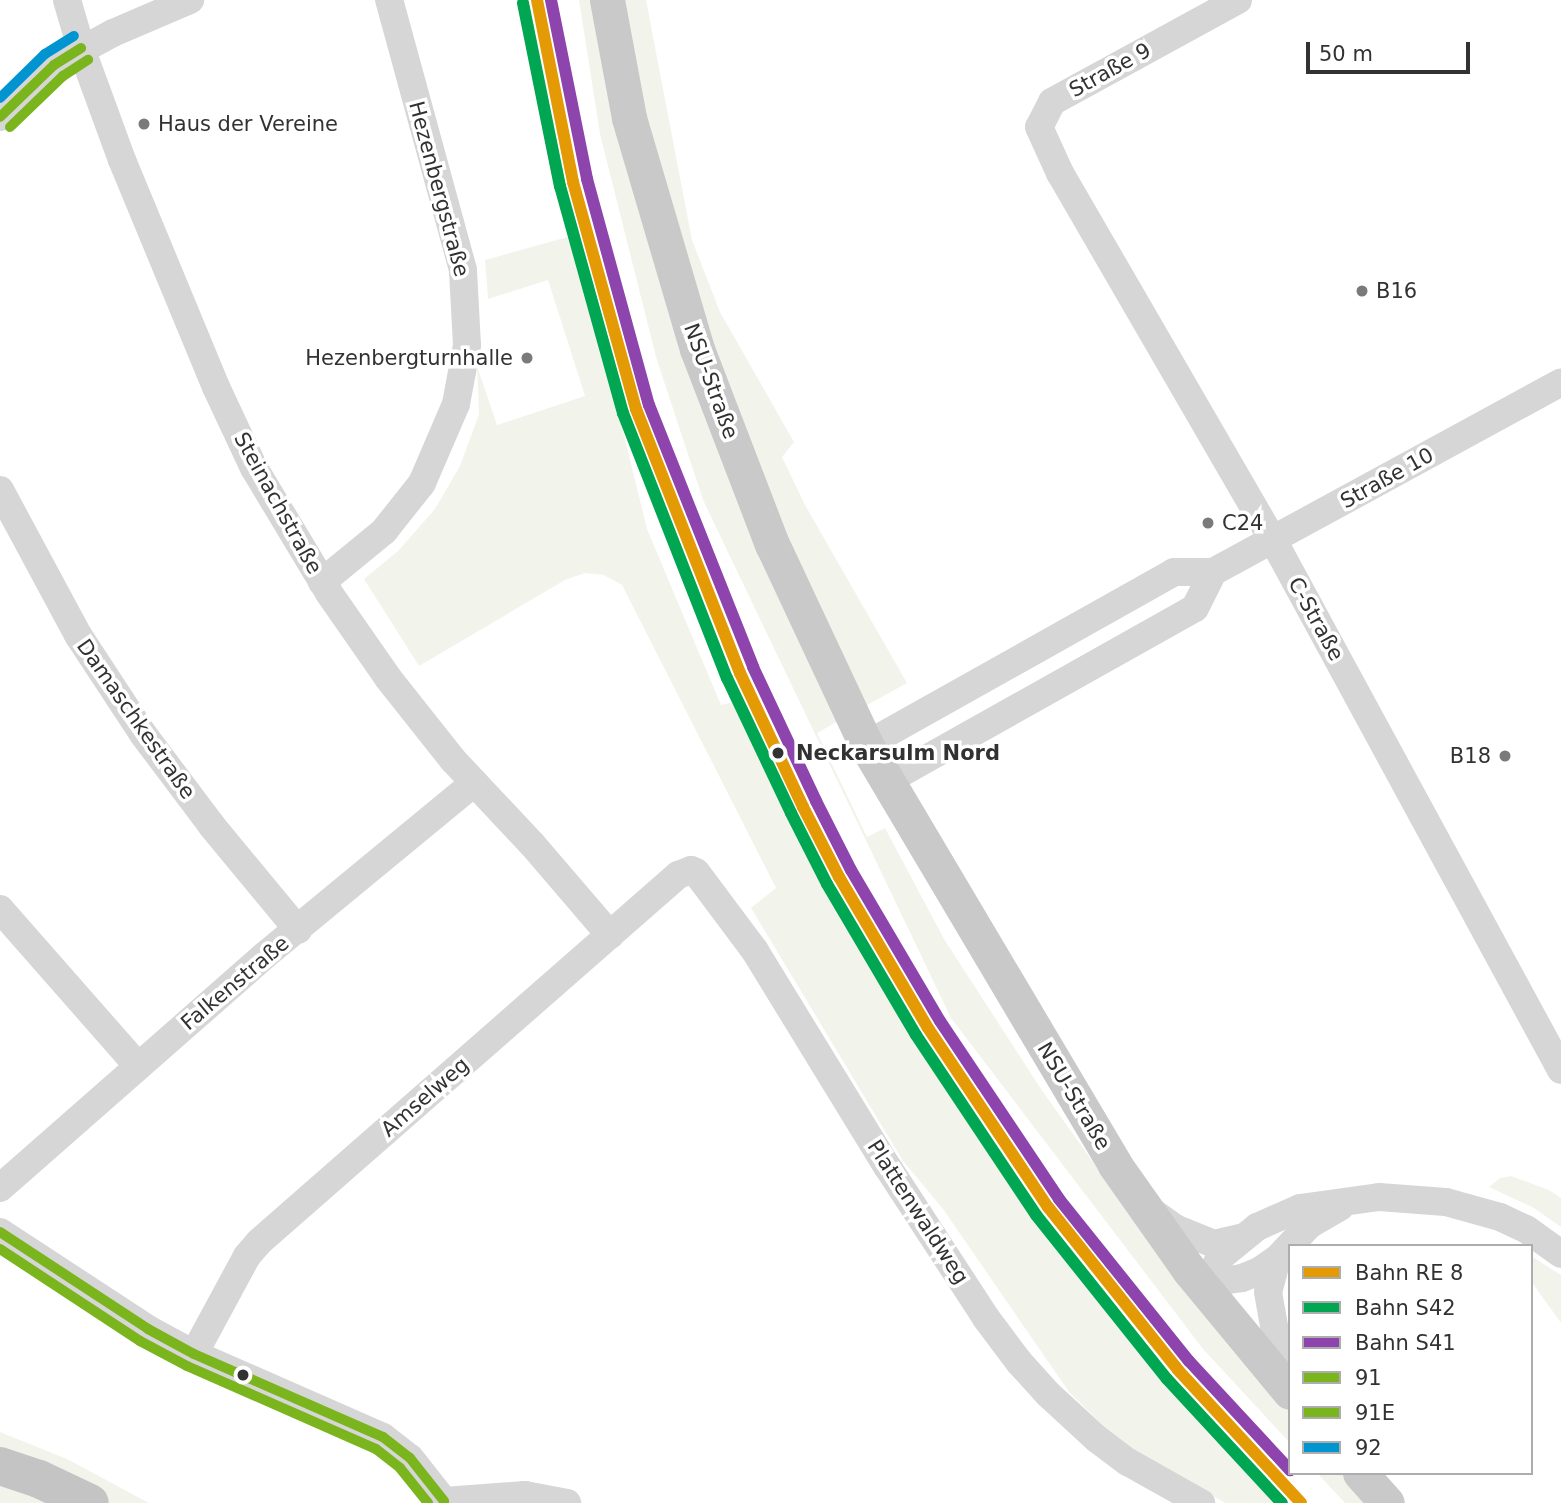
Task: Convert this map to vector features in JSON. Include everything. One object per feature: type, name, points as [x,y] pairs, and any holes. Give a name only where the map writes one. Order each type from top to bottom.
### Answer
[{"type":"highway","points":[[0,1466],[39,1479],[90,1503]]},
{"type":"main road","name":"NSU-Straße","points":[[608,5],[629,118],[697,349],[772,544],[866,745],[885,782],[1115,1165],[1144,1207],[1288,1389]]},
{"type":"main road","points":[[1362,1475],[1389,1503]]},
{"type":"street","name":"Steinachstraße","points":[[67,0],[81,48],[122,160],[216,387],[254,468],[323,582],[388,678],[474,783],[610,935]]},
{"type":"street","points":[[0,117],[54,65],[81,48],[190,0]]},
{"type":"street","name":"Hezenbergstraße","points":[[323,582],[384,531],[422,483],[456,404],[467,345],[463,270],[390,0]]},
{"type":"street","name":"Straße 9","points":[[1060,173],[1039,127],[1052,102],[1232,3]]},
{"type":"street","name":"C-Straße","points":[[1060,173],[1273,540],[1561,1070]]},
{"type":"street","name":"Straße 10","points":[[1213,572],[1561,383]]},
{"type":"street","name":"Damaschkestraße","points":[[0,491],[78,635],[143,734],[212,826],[298,930]]},
{"type":"street","points":[[866,745],[1174,572],[1213,572],[1195,608],[885,782]]},
{"type":"street","name":"Falkenstraße","points":[[0,1188],[138,1066],[474,783]]},
{"type":"street","name":"Amselweg","points":[[194,1354],[247,1256],[259,1242],[678,875],[691,870]]},
{"type":"street","name":"Plattenwaldweg","points":[[691,870],[696,872],[755,951],[887,1166],[1019,1362],[1048,1394],[1097,1439],[1128,1462],[1201,1503]]},
{"type":"street","points":[[0,909],[138,1066]]},
{"type":"street","points":[[1208,1288],[1220,1257],[1257,1227],[1300,1208],[1345,1204],[1379,1197],[1446,1202],[1489,1213],[1526,1229],[1561,1255]]},
{"type":"street","points":[[1291,1244],[1309,1225],[1345,1204]]},
{"type":"street","points":[[1144,1207],[1177,1229],[1214,1244],[1241,1238]]},
{"type":"street","points":[[0,1232],[148,1329],[194,1354],[383,1437],[410,1458],[443,1502],[525,1495],[567,1503]]},
{"type":"street","points":[[1208,1288],[1242,1278],[1277,1259],[1288,1247]]},
{"type":"street","points":[[1277,1259],[1268,1292],[1275,1330],[1288,1346]]},
{"type":"street","points":[[1375,1475],[1389,1503]]},
{"type":"shaded area","points":[[579,0],[646,0],[692,240],[720,312],[794,442],[782,457],[805,505],[907,683],[817,733],[867,837],[885,828],[944,939],[1041,1089],[1098,1169],[1288,1399],[1288,1441],[1203,1349],[951,1018],[703,500],[656,357],[600,134]]},
{"type":"shaded area","points":[[575,235],[647,529],[721,705],[734,702],[915,1041],[1135,1335],[1289,1503],[1225,1503],[1120,1442],[1069,1392],[943,1209],[903,1161],[751,908],[776,888],[622,585],[604,575],[585,573],[565,580],[419,666],[364,579],[398,551],[435,509],[460,466],[479,414],[477,366],[497,425],[585,396],[548,280],[488,299],[485,260]]},
{"type":"shaded area","points":[[1511,1176],[1549,1190],[1561,1198],[1561,1227],[1534,1208],[1489,1187],[1500,1178]]},
{"type":"shaded area","points":[[1533,1257],[1561,1275],[1561,1323],[1533,1284]]},
{"type":"shaded area","points":[[0,1432],[67,1459],[149,1503],[0,1503]]},
{"type":"shaded area","points":[[1319,1475],[1357,1475],[1383,1503],[1345,1503]]},
{"type":"transit line","points":[[537,0],[573,182],[636,409],[740,673],[803,807],[839,877],[928,1028],[1048,1207],[1178,1370],[1301,1503]]},
{"type":"transit line","name":"92","points":[[0,98],[45,54],[74,36]]},
{"type":"transit line","name":"91","points":[[0,117],[54,65],[81,48]]},
{"type":"transit line","name":"91E","points":[[10,127],[63,76],[88,60]]},
{"type":"transit line","name":"91","points":[[0,1232],[148,1329],[194,1354],[383,1437],[410,1458],[444,1501]]},
{"type":"transit line","name":"91E","points":[[0,1249],[140,1341],[187,1366],[376,1449],[400,1468],[428,1503]]},
{"type":"rail line","name":"S41","points":[[551,0],[587,179],[649,405],[753,667],[816,801],[851,870],[940,1021],[1059,1199],[1189,1361],[1288,1468]]},
{"type":"rail line","name":"S42","points":[[523,3],[560,186],[623,413],[727,678],[791,813],[827,884],[916,1035],[1036,1215],[1167,1379],[1282,1503]]},
{"type":"place","name":"Haus der Vereine","points":[[144,124]]},
{"type":"place","name":"B16","points":[[1362,291]]},
{"type":"place","name":"Hezenbergturnhalle","points":[[527,358]]},
{"type":"place","name":"C24","points":[[1208,523]]},
{"type":"place","name":"Neckarsulm Nord","points":[[778,753]]},
{"type":"place","name":"B18","points":[[1505,756]]}]
